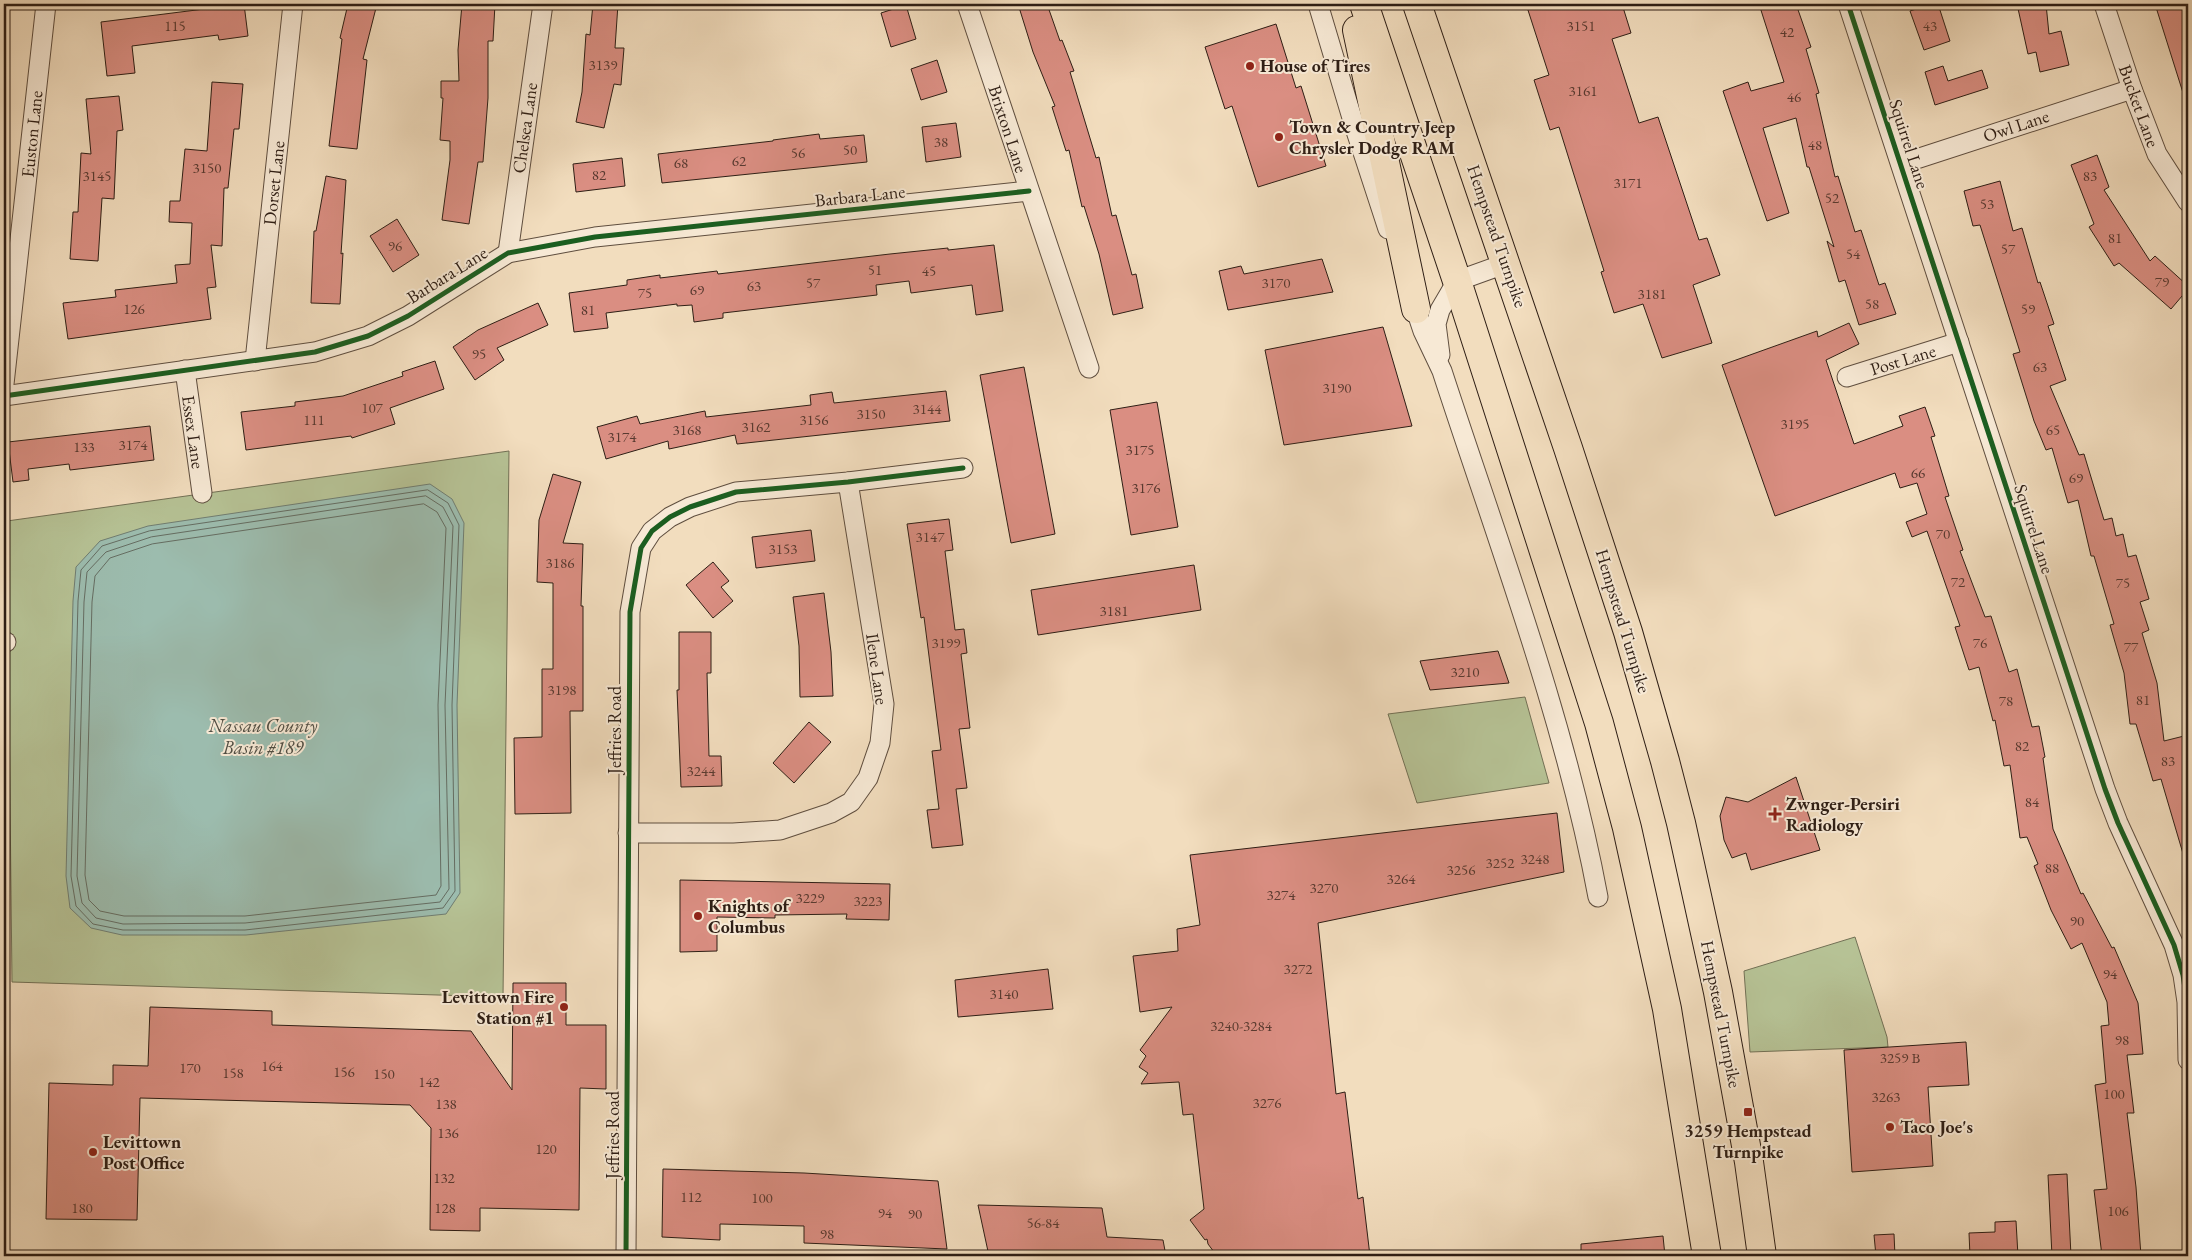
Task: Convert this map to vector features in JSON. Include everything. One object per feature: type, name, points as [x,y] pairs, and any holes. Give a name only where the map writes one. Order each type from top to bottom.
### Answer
[{"type":"main road","points":[[1351,4],[1416,309]]},
{"type":"main road","points":[[1364,4],[1458,281],[1583,669],[1624,820],[1667,1009],[1707,1256]]},
{"type":"main road","name":"Hempstead Turnpike","points":[[1417,4],[1506,263],[1628,632],[1681,823],[1718,992],[1749,1162],[1762,1256]]},
{"type":"street","name":"Euston Lane","points":[[4,384],[46,4]]},
{"type":"street","name":"Dorset Lane","points":[[255,362],[293,4]]},
{"type":"street","name":"Chelsea Lane","points":[[508,253],[543,4]]},
{"type":"street","name":"Brixton Lane","points":[[967,4],[1088,368]]},
{"type":"street","points":[[1318,4],[1399,265],[1442,371],[1541,674],[1574,793],[1598,898]]},
{"type":"street","name":"Squirrel Lane","points":[[1848,4],[2105,789],[2118,823],[2174,945],[2183,975],[2187,1002],[2188,1060]]},
{"type":"street","name":"Bucket Lane","points":[[2104,4],[2156,154],[2188,202]]},
{"type":"street","name":"Owl Lane","points":[[1901,164],[2132,89]]},
{"type":"street","name":"Barbara Lane","points":[[4,396],[315,352],[368,336],[408,316],[508,253],[595,237],[1029,191]]},
{"type":"street","points":[[1442,371],[1436,324],[1440,310],[1458,281],[1506,263]]},
{"type":"street","name":"Post Lane","points":[[1847,377],[1958,342]]},
{"type":"street","name":"Essex Lane","points":[[185,370],[202,493]]},
{"type":"street","name":"Jeffries Road","points":[[626,1256],[630,612],[641,548],[652,531],[670,517],[690,507],[736,492],[848,482],[963,468]]},
{"type":"street","name":"Ilene Lane","points":[[628,833],[733,833],[780,830],[831,812],[851,802],[868,778],[880,743],[884,704],[848,482]]},
{"type":"green space","name":"Nassau County Basin #189","points":[[509,451],[503,997],[12,982],[7,521]]},
{"type":"green space","points":[[1525,697],[1549,783],[1417,803],[1388,714]]},
{"type":"green space","points":[[1855,937],[1887,1037],[1888,1047],[1750,1052],[1744,971]]},
{"type":"water","name":"Nassau County Basin #189","points":[[430,484],[452,499],[464,523],[457,705],[460,893],[446,914],[246,935],[122,935],[91,928],[70,908],[66,876],[73,601],[76,567],[100,541],[148,526]]},
{"type":"building","points":[[244,4],[248,36],[219,40],[218,35],[132,46],[135,73],[107,76],[101,22]]},
{"type":"building","points":[[348,4],[377,4],[363,59],[367,60],[357,149],[329,146],[342,39],[340,38]]},
{"type":"building","points":[[462,4],[495,4],[493,41],[488,41],[488,98],[483,162],[478,162],[469,224],[442,220],[450,160],[450,141],[440,140],[443,98],[441,98],[441,81],[459,81],[458,50]]},
{"type":"building","points":[[593,4],[618,4],[615,48],[624,48],[621,85],[614,84],[604,128],[576,122],[582,92],[586,34],[590,35]]},
{"type":"building","points":[[1018,4],[1047,4],[1060,41],[1062,40],[1074,71],[1070,72],[1096,158],[1099,157],[1112,216],[1116,215],[1132,275],[1136,274],[1143,308],[1113,315],[1099,254],[1084,206],[1082,207],[1069,150],[1066,151],[1052,107],[1055,106],[1033,52]]},
{"type":"building","points":[[1526,4],[1622,4],[1631,33],[1612,39],[1639,123],[1658,117],[1699,240],[1707,238],[1720,275],[1693,285],[1712,343],[1662,358],[1643,304],[1614,313],[1601,272],[1604,271],[1559,127],[1550,130],[1534,80],[1549,75]]},
{"type":"building","points":[[1759,4],[1796,4],[1811,47],[1806,49],[1819,93],[1816,94],[1835,177],[1838,176],[1855,232],[1861,230],[1879,285],[1885,283],[1896,314],[1859,325],[1845,280],[1839,282],[1827,241],[1834,247],[1809,167],[1807,167],[1796,118],[1763,128],[1789,213],[1767,221],[1723,91],[1748,82],[1751,91],[1784,82]]},
{"type":"building","points":[[1938,4],[1950,41],[1924,50],[1910,11]]},
{"type":"building","points":[[2017,4],[2046,4],[2049,34],[2061,31],[2069,65],[2040,72],[2036,52],[2028,54]]},
{"type":"building","points":[[2155,4],[2188,4],[2188,96],[2184,96]]},
{"type":"building","points":[[906,5],[916,39],[891,47],[881,13]]},
{"type":"building","points":[[1276,24],[1296,88],[1301,86],[1326,166],[1258,187],[1232,106],[1225,109],[1205,47]]},
{"type":"building","points":[[937,60],[947,92],[921,100],[911,69]]},
{"type":"building","points":[[1943,66],[1948,81],[1982,70],[1988,88],[1935,105],[1925,72]]},
{"type":"building","points":[[212,82],[243,84],[239,129],[234,129],[228,188],[224,188],[222,246],[211,245],[216,287],[207,288],[211,319],[68,339],[63,303],[116,297],[115,290],[177,283],[175,265],[190,264],[192,223],[169,222],[170,201],[180,201],[185,149],[207,151]]},
{"type":"building","points":[[119,96],[123,130],[117,131],[114,199],[102,198],[98,261],[70,259],[73,212],[78,212],[81,153],[91,154],[86,99]]},
{"type":"building","points":[[956,123],[961,157],[926,162],[922,127]]},
{"type":"building","points":[[819,134],[820,139],[864,135],[867,162],[662,183],[658,154]]},
{"type":"building","points":[[2097,155],[2109,187],[2104,190],[2150,261],[2155,256],[2188,286],[2188,289],[2171,309],[2119,263],[2114,266],[2089,227],[2094,224],[2071,165]]},
{"type":"building","points":[[622,158],[625,186],[576,192],[573,164]]},
{"type":"building","points":[[326,176],[346,180],[340,304],[311,303],[314,231],[316,231]]},
{"type":"building","points":[[2000,181],[2013,231],[2022,228],[2038,283],[2040,282],[2054,324],[2048,326],[2066,380],[2050,386],[2079,455],[2084,454],[2104,520],[2112,518],[2116,536],[2123,534],[2128,557],[2136,555],[2149,599],[2140,602],[2149,630],[2142,633],[2157,683],[2164,741],[2184,736],[2188,751],[2188,856],[2184,857],[2161,779],[2153,781],[2136,724],[2130,724],[2124,673],[2110,625],[2114,624],[2094,556],[2091,556],[2078,500],[2068,503],[2052,448],[2046,450],[2034,421],[2013,354],[2020,352],[1980,225],[1973,226],[1964,191]]},
{"type":"building","points":[[397,219],[419,255],[393,272],[370,236]]},
{"type":"building","points":[[994,245],[1003,311],[976,315],[972,285],[911,293],[909,281],[876,285],[877,295],[723,313],[723,318],[694,322],[692,305],[677,306],[677,304],[606,313],[608,328],[574,332],[569,293],[627,285],[627,280],[660,275],[660,278],[717,271],[718,274],[890,254]]},
{"type":"building","points":[[1322,259],[1333,292],[1228,310],[1219,271],[1241,266],[1244,274]]},
{"type":"building","points":[[538,303],[548,325],[497,348],[504,360],[475,380],[453,347],[478,330]]},
{"type":"building","points":[[1849,323],[1859,344],[1826,360],[1854,444],[1903,426],[1899,416],[1925,407],[1935,436],[1931,437],[1949,496],[1945,497],[1963,550],[1960,551],[1985,617],[1991,616],[2009,672],[2017,669],[2032,727],[2039,726],[2045,757],[2043,758],[2053,829],[2081,894],[2083,893],[2112,948],[2114,947],[2138,1003],[2143,1054],[2127,1055],[2134,1113],[2127,1113],[2136,1187],[2141,1256],[2102,1256],[2094,1190],[2107,1189],[2095,1085],[2106,1083],[2101,1026],[2109,1025],[2107,1002],[2082,943],[2071,949],[2051,910],[2034,866],[2038,864],[2027,837],[2020,838],[2010,765],[2004,766],[1995,720],[1993,721],[1979,667],[1969,670],[1955,627],[1960,626],[1927,531],[1912,537],[1906,522],[1927,514],[1917,483],[1900,488],[1895,473],[1775,516],[1722,365],[1817,331],[1818,337]]},
{"type":"building","points":[[1383,327],[1412,426],[1284,445],[1265,350]]},
{"type":"building","points":[[435,361],[444,389],[390,408],[395,424],[352,438],[351,436],[246,450],[241,412],[295,406],[295,402],[343,396],[403,376],[402,372]]},
{"type":"building","points":[[1024,367],[1055,534],[1011,543],[980,375]]},
{"type":"building","points":[[946,391],[950,421],[737,444],[735,435],[669,449],[668,441],[606,459],[597,427],[637,416],[640,424],[705,411],[706,417],[811,405],[810,395],[832,392],[834,403]]},
{"type":"building","points":[[1157,402],[1178,527],[1131,535],[1110,410]]},
{"type":"building","points":[[150,426],[154,460],[70,470],[69,464],[28,469],[29,480],[13,482],[8,442]]},
{"type":"building","points":[[553,474],[581,482],[563,543],[583,544],[581,606],[583,606],[583,711],[570,711],[571,813],[515,814],[514,738],[542,737],[542,669],[553,669],[553,583],[537,582],[539,520]]},
{"type":"building","points":[[949,519],[953,550],[945,551],[955,630],[964,629],[967,653],[961,654],[970,728],[959,729],[967,788],[956,789],[963,845],[932,848],[927,810],[939,809],[932,751],[941,750],[924,617],[921,618],[907,524]]},
{"type":"building","points":[[811,530],[815,561],[756,568],[752,537]]},
{"type":"building","points":[[713,562],[729,581],[721,587],[733,601],[713,618],[686,585]]},
{"type":"building","points":[[1194,565],[1201,610],[1038,635],[1031,590]]},
{"type":"building","points":[[824,593],[831,652],[833,696],[800,697],[799,646],[793,597]]},
{"type":"building","points":[[679,632],[711,632],[711,673],[707,673],[709,756],[721,756],[722,786],[681,787],[677,690],[679,690]]},
{"type":"building","points":[[1498,651],[1509,683],[1430,690],[1420,661]]},
{"type":"building","points":[[809,722],[831,742],[794,783],[773,763]]},
{"type":"building","points":[[1796,777],[1820,850],[1751,870],[1746,853],[1732,858],[1724,840],[1720,816],[1726,797],[1748,802]]},
{"type":"building","points":[[1557,813],[1564,872],[1318,923],[1336,1094],[1345,1092],[1358,1199],[1363,1197],[1370,1256],[1217,1256],[1208,1244],[1207,1239],[1205,1240],[1190,1220],[1204,1209],[1193,1114],[1183,1115],[1179,1082],[1141,1084],[1148,1073],[1139,1067],[1146,1056],[1140,1050],[1172,1007],[1140,1012],[1133,956],[1178,951],[1177,929],[1200,925],[1190,855]]},
{"type":"building","points":[[680,880],[890,884],[889,920],[846,919],[847,914],[775,915],[775,918],[717,917],[717,951],[680,952]]},
{"type":"building","points":[[1048,969],[1053,1009],[958,1017],[955,980]]},
{"type":"building","points":[[513,983],[566,983],[566,1025],[606,1025],[606,1089],[580,1088],[579,1210],[480,1208],[480,1231],[430,1230],[431,1128],[410,1105],[140,1098],[137,1220],[46,1219],[49,1083],[113,1085],[113,1065],[148,1066],[150,1007],[272,1011],[272,1025],[471,1031],[512,1090]]},
{"type":"building","name":"Taco Joe's","points":[[1966,1042],[1969,1085],[1928,1087],[1933,1166],[1852,1172],[1844,1050]]},
{"type":"building","points":[[663,1169],[804,1173],[938,1181],[947,1249],[804,1243],[804,1226],[720,1224],[720,1240],[662,1237]]},
{"type":"building","points":[[2067,1174],[2071,1256],[2052,1256],[2048,1175]]},
{"type":"building","points":[[978,1205],[1102,1208],[1107,1237],[1163,1240],[1166,1256],[989,1256]]},
{"type":"building","points":[[2016,1221],[2018,1256],[1970,1256],[1969,1233],[1995,1232],[1995,1222]]},
{"type":"building","points":[[1894,1234],[1895,1256],[1876,1256],[1874,1235]]},
{"type":"building","points":[[1663,1236],[1665,1256],[1581,1256],[1581,1244]]},
{"type":"cycle path","points":[[1848,4],[2105,789],[2118,823],[2174,945],[2183,975],[2187,1002],[2188,1060]]},
{"type":"cycle path","points":[[4,396],[315,352],[368,336],[408,316],[508,253],[595,237],[1029,191]]},
{"type":"cycle path","points":[[626,1256],[630,612],[641,548],[652,531],[670,517],[690,507],[736,492],[848,482],[963,468]]},
{"type":"place","name":"House of Tires","points":[[1250,66]]},
{"type":"place","name":"Town & Country Jeep Chrysler Dodge RAM","points":[[1279,137]]},
{"type":"place","name":"Zwnger-Persiri Radiology","points":[[1775,814]]},
{"type":"place","name":"Knights of Columbus","points":[[698,916]]},
{"type":"place","name":"Levittown Fire Station #1","points":[[564,1007]]},
{"type":"place","name":"3259 Hempstead Turnpike","points":[[1748,1112]]},
{"type":"place","name":"Taco Joe's","points":[[1890,1127]]},
{"type":"place","name":"Levittown Post Office","points":[[93,1152]]}]
